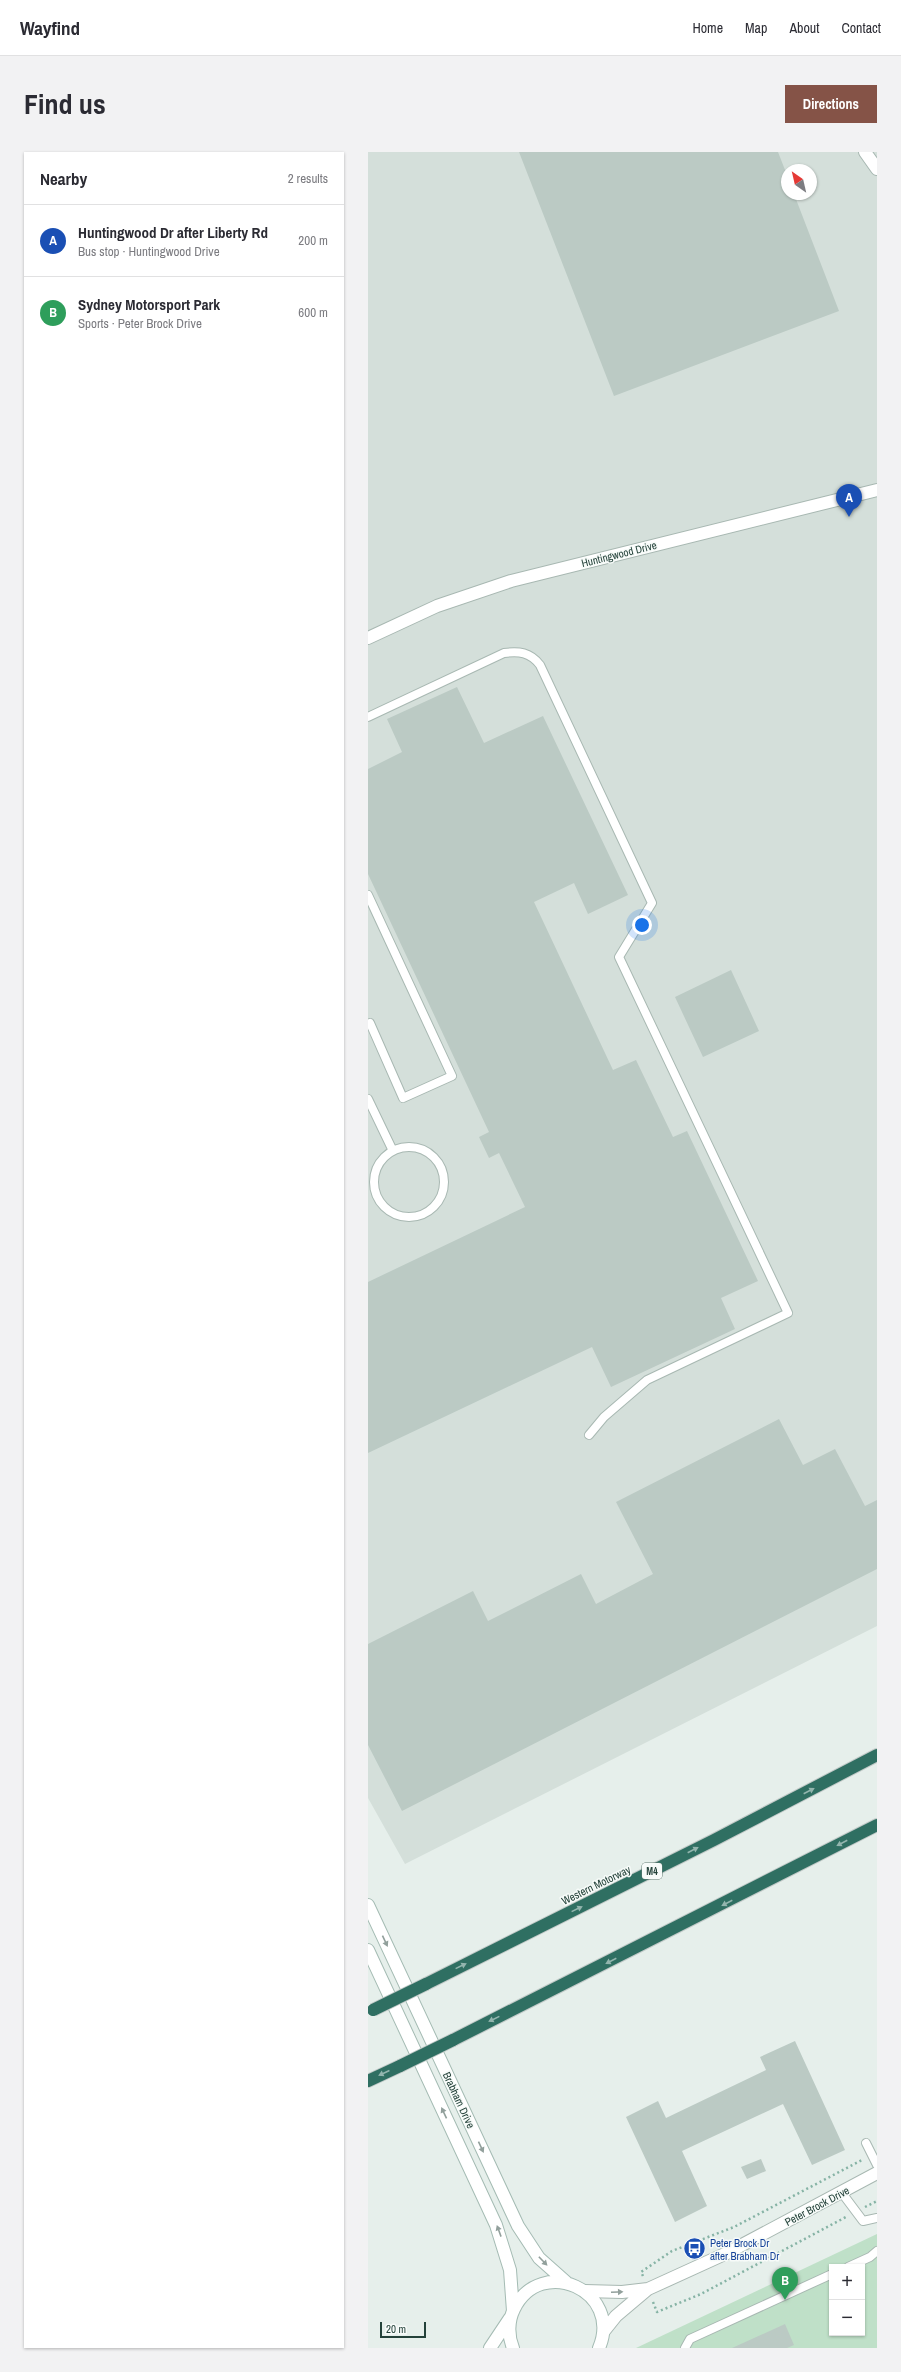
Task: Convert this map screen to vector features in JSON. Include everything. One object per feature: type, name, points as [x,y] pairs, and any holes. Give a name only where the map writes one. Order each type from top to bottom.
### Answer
[{"type":"highway","name":"Western Motorway","points":[[370,2011],[707,1844],[877,1755]]},
{"type":"highway","points":[[368,2081],[453,2040],[877,1825]]},
{"type":"main road","points":[[865,152],[877,169]]},
{"type":"main road","name":"Huntingwood Drive","points":[[368,638],[438,606],[497,585],[877,490]]},
{"type":"main road","name":"Brabham Drive","points":[[368,1905],[518,2226],[539,2258],[566,2282]]},
{"type":"main road","name":"Brabham Drive","points":[[368,1950],[496,2225],[510,2270],[512,2314],[510,2336],[514,2348]]},
{"type":"main road","name":"Peter Brock Drive","points":[[604,2331],[616,2316],[648,2289],[727,2253],[877,2173]]},
{"type":"main road","points":[[490,2348],[523,2295],[531,2289],[548,2282],[566,2282],[586,2291],[600,2309],[604,2331],[599,2348]]},
{"type":"main road","name":"Peter Brock Drive","points":[[586,2291],[622,2292],[648,2289]]},
{"type":"lane","points":[[368,716],[504,653],[524,653],[536,659],[652,903],[619,957],[788,1313],[647,1380],[604,1417],[589,1435]]},
{"type":"lane","points":[[368,895],[452,1076],[403,1098],[370,1023],[368,1024]]},
{"type":"lane","points":[[368,1100],[394,1151]]},
{"type":"lane","points":[[411,1147],[419,1148],[434,1157],[440,1164],[445,1181],[441,1198],[433,1208],[422,1215],[414,1217],[396,1215],[388,1211],[377,1197],[374,1187],[378,1166],[385,1157],[394,1151],[411,1147]]},
{"type":"lane","points":[[866,2143],[877,2165]]},
{"type":"lane","points":[[842,2193],[863,2221],[877,2218]]},
{"type":"lane","points":[[855,2264],[870,2257],[877,2251]]},
{"type":"lane","points":[[685,2348],[690,2339],[829,2275]]},
{"type":"path","points":[[641,2272],[672,2251],[734,2227],[871,2155]]},
{"type":"path","points":[[656,2312],[701,2294],[877,2201]]},
{"type":"shaded area","points":[[368,152],[877,152],[877,1626],[405,1864],[368,1798]]},
{"type":"green space","points":[[877,2234],[877,2348],[636,2348]]},
{"type":"building","points":[[519,152],[778,152],[783,164],[781,164],[781,200],[796,200],[839,311],[614,396]]},
{"type":"building","points":[[457,687],[484,743],[543,716],[628,895],[588,914],[574,883],[534,902],[613,1070],[636,1060],[673,1137],[687,1131],[758,1281],[721,1298],[735,1329],[611,1387],[592,1347],[368,1453],[368,1282],[525,1207],[499,1153],[489,1158],[479,1137],[489,1132],[368,874],[368,769],[402,752],[387,719]]},
{"type":"building","points":[[731,970],[759,1031],[703,1057],[675,997]]},
{"type":"building","points":[[779,1419],[803,1465],[835,1449],[865,1506],[877,1500],[877,1569],[402,1811],[368,1745],[368,1644],[473,1591],[488,1621],[581,1574],[596,1604],[653,1574],[616,1502]]},
{"type":"building","points":[[795,2041],[845,2150],[812,2165],[783,2104],[682,2151],[707,2206],[675,2222],[626,2117],[658,2101],[666,2118],[766,2070],[760,2057]]},
{"type":"building","points":[[761,2159],[766,2171],[747,2179],[741,2167]]},
{"type":"building","points":[[785,2324],[794,2345],[787,2348],[732,2348]]},
{"type":"place","name":"Huntingwood Dr after Liberty Rd","points":[[849,517]]},
{"type":"place","name":"Peter Brock Dr after Brabham Dr","points":[[694,2249]]},
{"type":"place","name":"Sydney Motorsport Park","points":[[785,2300]]}]
